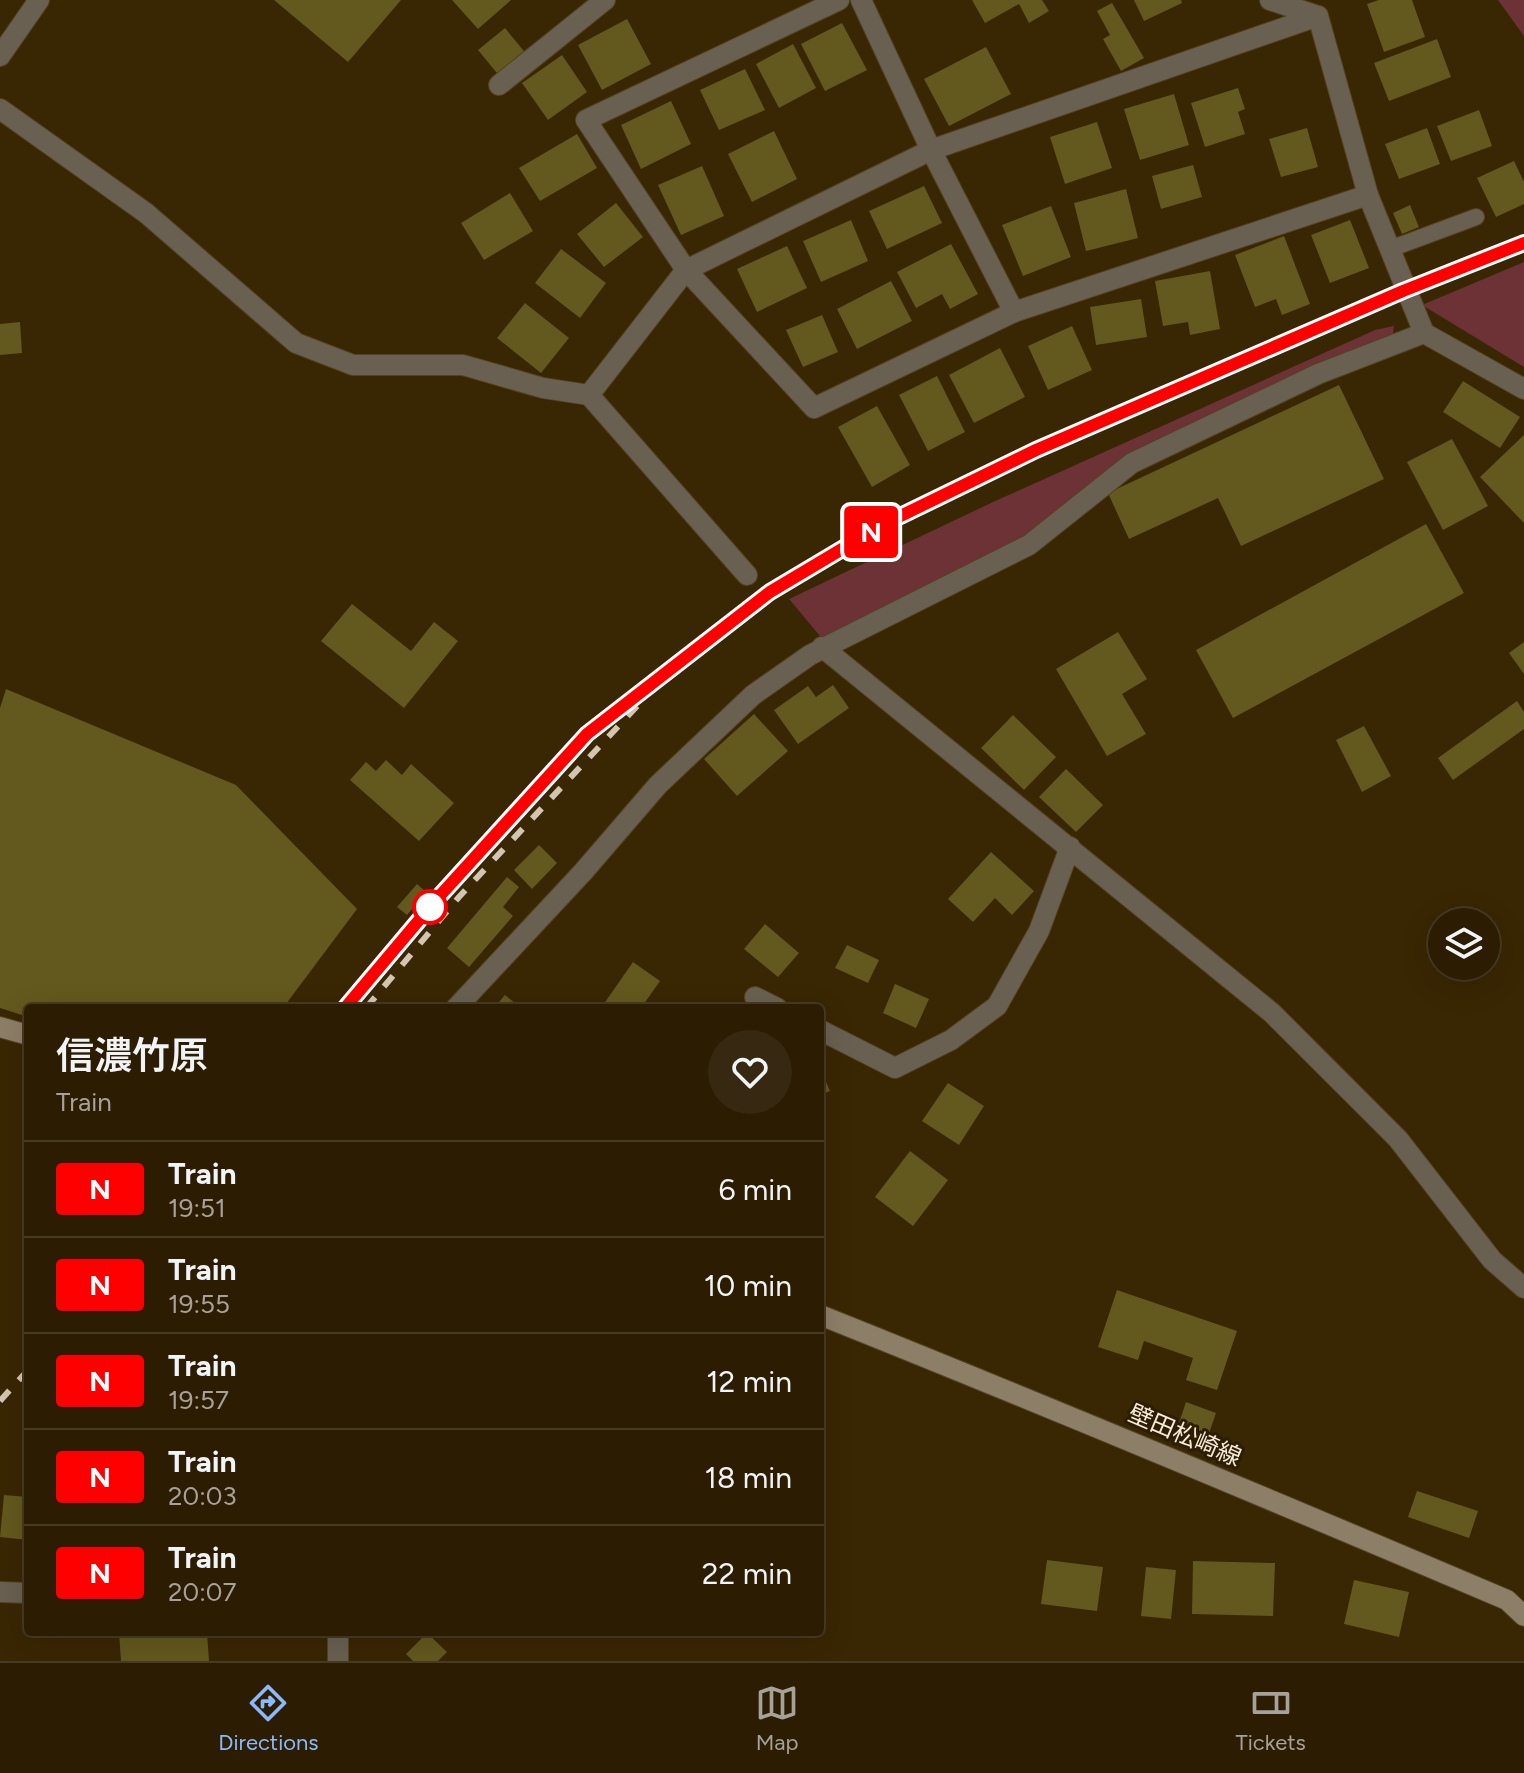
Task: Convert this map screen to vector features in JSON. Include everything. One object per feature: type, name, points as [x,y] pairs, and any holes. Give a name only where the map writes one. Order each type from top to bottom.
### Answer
[{"type":"main road","points":[[0,1027],[24,1034]]},
{"type":"main road","name":"壁田松崎線","points":[[824,1317],[1055,1408],[1365,1539],[1507,1600],[1524,1616]]},
{"type":"street","points":[[0,56],[39,0]]},
{"type":"street","points":[[499,85],[605,0]]},
{"type":"street","points":[[839,0],[586,120],[686,270],[814,408],[1014,312],[1368,195]]},
{"type":"street","points":[[861,0],[931,150],[1014,312]]},
{"type":"street","points":[[1270,0],[1318,16]]},
{"type":"street","points":[[589,395],[686,270],[931,150],[1318,16]]},
{"type":"street","points":[[1318,16],[1368,195],[1424,333],[1524,389]]},
{"type":"street","points":[[0,109],[146,213],[296,343],[353,365],[463,365],[543,388],[589,395],[747,575]]},
{"type":"street","points":[[460,1004],[583,872],[658,785],[753,695],[822,647],[1029,545],[1132,463],[1318,374],[1424,333]]},
{"type":"street","points":[[822,647],[1272,1013],[1398,1139],[1492,1260],[1524,1288]]},
{"type":"street","points":[[824,1032],[895,1068],[963,1032],[997,1006],[1039,931],[1070,847]]},
{"type":"street","points":[[755,997],[769,1004]]},
{"type":"street","points":[[0,1592],[24,1593]]},
{"type":"street","points":[[338,1636],[338,1661]]},
{"type":"lane","points":[[1390,249],[1476,217]]},
{"type":"shaded area","points":[[1498,0],[1524,0],[1524,36]]},
{"type":"shaded area","points":[[1524,262],[1524,367],[1422,305]]},
{"type":"shaded area","points":[[1394,326],[1393,334],[1382,340],[1130,459],[1025,538],[825,642],[789,599],[993,502],[1375,330]]},
{"type":"building","points":[[274,0],[401,0],[348,62]]},
{"type":"building","points":[[452,0],[511,0],[478,29]]},
{"type":"building","points":[[972,0],[1042,0],[1049,11],[1029,23],[1019,4],[985,23]]},
{"type":"building","points":[[1134,0],[1181,0],[1182,3],[1144,21]]},
{"type":"building","points":[[1379,0],[1412,0],[1425,37],[1384,52],[1367,4]]},
{"type":"building","points":[[1112,3],[1144,58],[1121,71],[1103,39],[1110,35],[1097,11]]},
{"type":"building","points":[[627,19],[651,64],[602,90],[578,45]]},
{"type":"building","points":[[842,23],[867,70],[825,91],[801,44]]},
{"type":"building","points":[[505,28],[528,56],[501,78],[478,50]]},
{"type":"building","points":[[1437,39],[1451,77],[1389,101],[1374,63]]},
{"type":"building","points":[[793,44],[816,88],[779,108],[756,64]]},
{"type":"building","points":[[986,47],[1011,94],[949,126],[924,79]]},
{"type":"building","points":[[562,55],[587,92],[548,120],[522,83]]},
{"type":"building","points":[[745,69],[765,110],[719,130],[700,90]]},
{"type":"building","points":[[1238,88],[1245,109],[1238,112],[1245,134],[1205,147],[1191,103]]},
{"type":"building","points":[[1174,94],[1189,145],[1140,160],[1124,109]]},
{"type":"building","points":[[671,101],[691,144],[641,169],[621,125]]},
{"type":"building","points":[[1479,110],[1492,146],[1451,161],[1437,126]]},
{"type":"building","points":[[1097,122],[1112,168],[1065,184],[1050,137]]},
{"type":"building","points":[[1307,128],[1318,167],[1281,177],[1269,139]]},
{"type":"building","points":[[1427,128],[1440,164],[1399,179],[1385,144]]},
{"type":"building","points":[[774,131],[797,179],[752,202],[728,154]]},
{"type":"building","points":[[577,134],[597,168],[540,201],[519,168]]},
{"type":"building","points":[[1514,161],[1524,182],[1524,204],[1496,217],[1477,178]]},
{"type":"building","points":[[1193,165],[1202,197],[1161,209],[1152,176]]},
{"type":"building","points":[[702,166],[724,216],[681,235],[658,185]]},
{"type":"building","points":[[924,186],[942,223],[887,249],[869,211]]},
{"type":"building","points":[[1126,189],[1138,238],[1086,251],[1074,203]]},
{"type":"building","points":[[510,193],[533,231],[484,260],[461,223]]},
{"type":"building","points":[[616,203],[643,237],[604,267],[577,234]]},
{"type":"building","points":[[1410,205],[1419,227],[1402,234],[1393,213]]},
{"type":"building","points":[[1051,206],[1071,257],[1023,276],[1002,225]]},
{"type":"building","points":[[851,220],[868,261],[821,282],[803,241]]},
{"type":"building","points":[[1350,220],[1369,268],[1330,283],[1311,235]]},
{"type":"building","points":[[1284,236],[1310,304],[1282,315],[1276,299],[1255,307],[1235,255]]},
{"type":"building","points":[[951,244],[978,294],[950,309],[942,294],[916,308],[897,272]]},
{"type":"building","points":[[787,246],[807,288],[757,312],[737,269]]},
{"type":"building","points":[[561,249],[606,283],[580,318],[535,283]]},
{"type":"building","points":[[1210,271],[1220,329],[1190,335],[1188,322],[1163,326],[1155,281]]},
{"type":"building","points":[[891,281],[912,321],[857,349],[837,309]]},
{"type":"building","points":[[1141,299],[1147,337],[1096,345],[1090,307]]},
{"type":"building","points":[[525,303],[569,338],[541,373],[497,338]]},
{"type":"building","points":[[822,315],[838,352],[803,367],[786,330]]},
{"type":"building","points":[[20,322],[22,353],[0,355],[0,324]]},
{"type":"building","points":[[1072,326],[1092,370],[1048,390],[1028,346]]},
{"type":"building","points":[[1000,348],[1025,397],[974,423],[949,375]]},
{"type":"building","points":[[937,376],[965,432],[928,451],[899,395]]},
{"type":"building","points":[[1463,381],[1520,417],[1500,448],[1443,412]]},
{"type":"building","points":[[1339,385],[1384,479],[1241,546],[1218,498],[1129,539],[1108,493]]},
{"type":"building","points":[[877,406],[910,465],[872,487],[838,427]]},
{"type":"building","points":[[1524,435],[1524,523],[1480,477]]},
{"type":"building","points":[[1452,439],[1488,506],[1443,530],[1407,462]]},
{"type":"building","points":[[1426,524],[1464,593],[1233,718],[1196,650]]},
{"type":"building","points":[[352,604],[411,651],[434,622],[458,641],[404,708],[321,641]]},
{"type":"building","points":[[1118,632],[1147,679],[1122,694],[1146,734],[1107,756],[1056,669]]},
{"type":"building","points":[[1524,642],[1524,674],[1509,653]]},
{"type":"building","points":[[833,685],[849,708],[798,744],[774,710],[808,686],[816,697]]},
{"type":"building","points":[[6,689],[236,785],[357,909],[286,1004],[24,1004],[24,1016],[0,1008],[0,708]]},
{"type":"building","points":[[1517,701],[1524,712],[1524,729],[1453,780],[1438,758]]},
{"type":"building","points":[[754,714],[788,751],[737,796],[704,759]]},
{"type":"building","points":[[1013,715],[1056,757],[1024,790],[981,748]]},
{"type":"building","points":[[1364,726],[1391,776],[1362,792],[1336,740]]},
{"type":"building","points":[[386,760],[402,775],[411,764],[454,803],[419,841],[350,780],[366,762],[376,771]]},
{"type":"building","points":[[1066,769],[1103,805],[1076,832],[1039,797]]},
{"type":"building","points":[[539,845],[557,863],[532,889],[514,870]]},
{"type":"building","points":[[991,852],[1034,891],[1012,915],[995,898],[973,922],[948,899]]},
{"type":"building","points":[[507,877],[519,887],[503,907],[513,916],[469,967],[447,948]]},
{"type":"building","points":[[417,884],[426,892],[407,915],[397,907]]},
{"type":"building","points":[[765,924],[799,953],[778,977],[744,949]]},
{"type":"building","points":[[847,945],[879,960],[868,983],[835,968]]},
{"type":"building","points":[[633,962],[660,981],[644,1004],[604,1004]]},
{"type":"building","points":[[895,984],[929,999],[916,1028],[883,1013]]},
{"type":"building","points":[[505,995],[516,1004],[497,1004]]},
{"type":"building","points":[[824,1077],[830,1091],[824,1093]]},
{"type":"building","points":[[948,1083],[984,1106],[959,1145],[922,1121]]},
{"type":"building","points":[[910,1151],[948,1180],[913,1226],[875,1197]]},
{"type":"building","points":[[1117,1290],[1237,1331],[1217,1390],[1186,1380],[1193,1358],[1144,1341],[1138,1360],[1098,1347]]},
{"type":"building","points":[[1186,1402],[1216,1413],[1207,1439],[1177,1429]]},
{"type":"building","points":[[1417,1491],[1478,1511],[1469,1538],[1408,1517]]},
{"type":"building","points":[[4,1495],[24,1497],[24,1540],[0,1537]]},
{"type":"building","points":[[1047,1560],[1103,1567],[1097,1611],[1041,1604]]},
{"type":"building","points":[[1193,1561],[1275,1563],[1273,1616],[1192,1614]]},
{"type":"building","points":[[1146,1567],[1176,1570],[1171,1619],[1141,1616]]},
{"type":"building","points":[[1354,1580],[1409,1592],[1399,1637],[1344,1624]]},
{"type":"building","points":[[119,1636],[207,1636],[209,1661],[121,1661]]},
{"type":"building","points":[[424,1636],[430,1636],[447,1652],[438,1661],[413,1661],[406,1654]]},
{"type":"railway","points":[[347,1004],[436,900],[587,734],[770,592],[884,524],[1036,450],[1403,291],[1524,243]]},
{"type":"railway","points":[[369,1004],[459,897],[639,704]]},
{"type":"railway","points":[[0,1401],[24,1374]]},
{"type":"train","name":"N","points":[[348,1004],[436,900],[587,734],[770,592],[884,524],[1036,450],[1403,291],[1524,243]]}]
